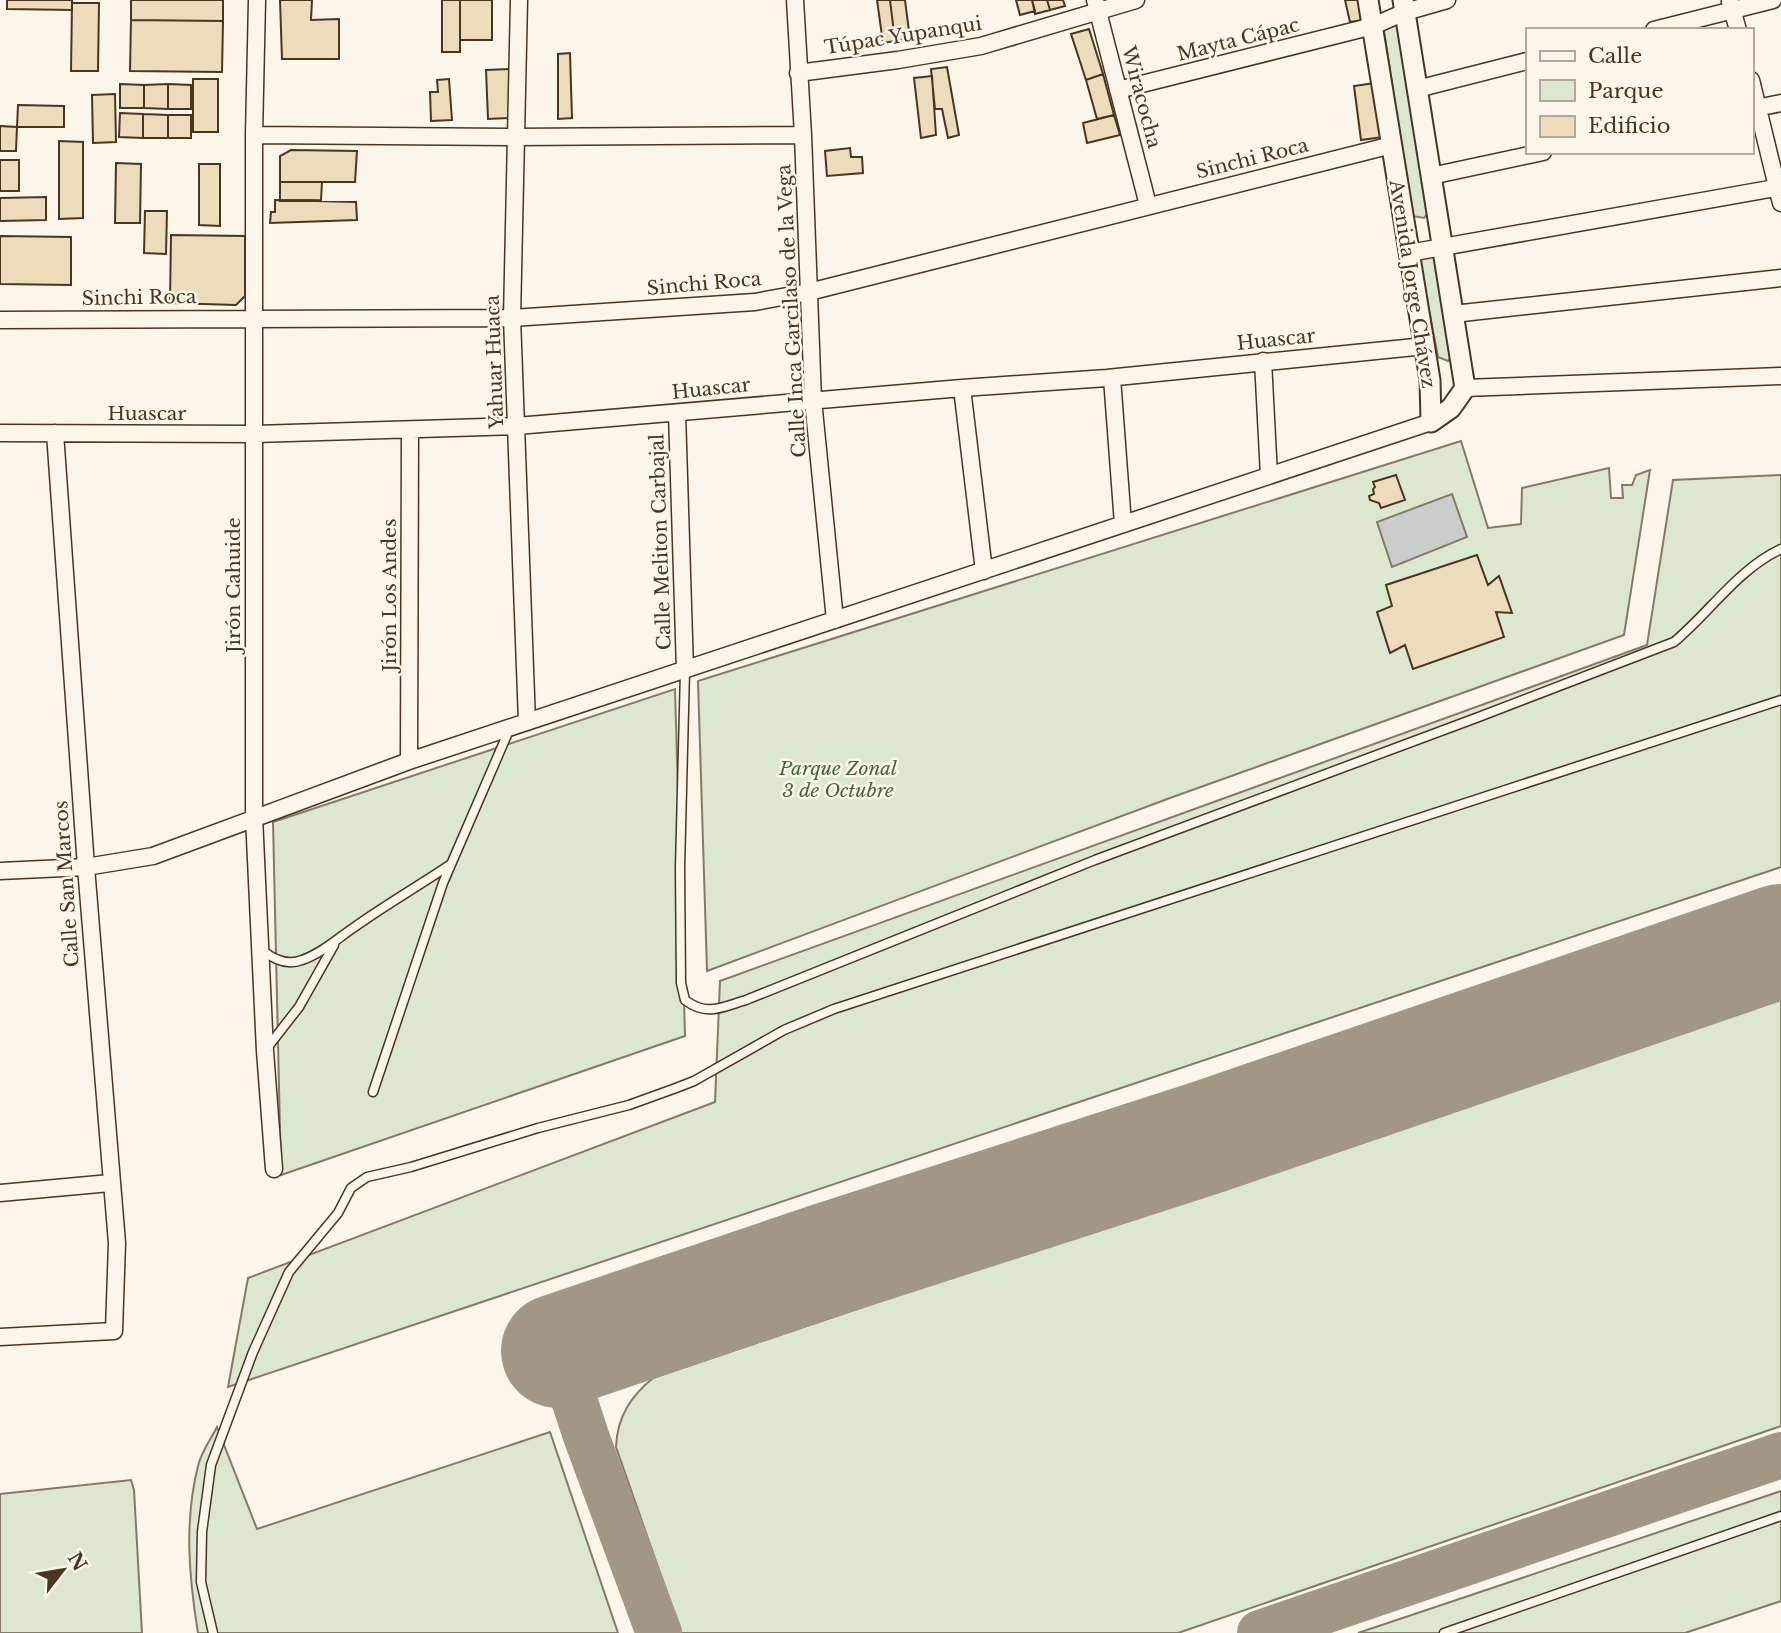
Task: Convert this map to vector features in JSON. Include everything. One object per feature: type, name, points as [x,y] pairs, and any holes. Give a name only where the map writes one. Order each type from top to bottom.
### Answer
[{"type":"street","name":"Jirón Cahuide","points":[[257,0],[254,135],[254,817],[265,1051],[274,1169]]},
{"type":"street","name":"Yahuar Huaca","points":[[519,0],[512,318],[527,722]]},
{"type":"street","name":"Calle Inca Garcilaso de la Vega","points":[[795,0],[813,400],[835,620]]},
{"type":"street","name":"Túpac Yupanqui","points":[[798,73],[981,46],[1096,6],[1136,0]]},
{"type":"street","name":"Avenida Jorge Chávez","points":[[1368,0],[1425,346],[1430,380],[1431,422]]},
{"type":"street","name":"Mayta Cápac","points":[[1118,90],[1373,26],[1404,6],[1447,0]]},
{"type":"street","points":[[1660,28],[1731,5],[1773,0]]},
{"type":"street","points":[[1731,5],[1737,28]]},
{"type":"street","name":"Wiracocha","points":[[1096,6],[1148,205]]},
{"type":"street","name":"Avenida Jorge Chávez","points":[[1404,6],[1465,388],[1451,408],[1431,422]]},
{"type":"street","points":[[1417,89],[1526,61]]},
{"type":"street","points":[[1409,253],[1780,192],[1755,108],[1781,103]]},
{"type":"street","points":[[254,135],[803,135]]},
{"type":"street","name":"Sinchi Roca","points":[[0,320],[512,318],[755,302],[809,292],[1392,145]]},
{"type":"street","points":[[1431,176],[1534,154]]},
{"type":"street","points":[[1453,314],[1781,278]]},
{"type":"street","name":"Huascar","points":[[0,433],[254,434],[517,426],[962,387],[1112,378],[1425,346]]},
{"type":"street","points":[[1263,361],[1269,476]]},
{"type":"street","points":[[1465,388],[1781,376]]},
{"type":"street","points":[[1112,378],[1123,524]]},
{"type":"street","points":[[962,387],[984,570]]},
{"type":"street","name":"Calle Meliton Carbajal","points":[[677,413],[685,670]]},
{"type":"street","points":[[0,871],[86,867],[153,856],[409,761],[1431,422]]},
{"type":"street","name":"Jirón Los Andes","points":[[409,761],[410,430]]},
{"type":"street","name":"Calle San Marcos","points":[[0,1337],[114,1331],[117,1243],[110,1183],[55,433]]},
{"type":"street","points":[[0,1193],[110,1183]]},
{"type":"lane","points":[[685,670],[680,869],[681,983],[685,1000],[695,1008],[704,1010],[746,1000],[1095,860],[1674,642],[1696,624],[1755,563],[1781,549]]},
{"type":"lane","points":[[213,1633],[201,1582],[202,1532],[211,1465],[253,1352],[289,1272],[338,1213],[351,1188],[367,1177],[629,1105],[694,1081],[784,1030],[834,1009],[1781,700]]},
{"type":"lane","points":[[373,1092],[451,864],[510,728]]},
{"type":"lane","points":[[260,948],[273,958],[288,962],[301,961],[335,942],[451,864]]},
{"type":"lane","points":[[265,1051],[299,1007],[335,942]]},
{"type":"lane","points":[[1444,1633],[1781,1516]]},
{"type":"green space","points":[[1387,24],[1398,25],[1430,210],[1424,218],[1412,216],[1384,31]]},
{"type":"green space","points":[[1430,254],[1438,257],[1453,355],[1448,361],[1438,357],[1419,258]]},
{"type":"green space","name":"Parque Zonal 3 de Octubre","points":[[1461,441],[1488,528],[1521,524],[1522,488],[1609,468],[1611,498],[1623,498],[1622,485],[1632,485],[1636,475],[1650,470],[1624,635],[1170,798],[707,971],[698,681]]},
{"type":"green space","points":[[1781,475],[1781,867],[228,1387],[248,1278],[715,1102],[720,981],[1647,645],[1673,480]]},
{"type":"green space","points":[[675,689],[685,1036],[281,1175],[273,822]]},
{"type":"green space","points":[[1781,997],[1781,1426],[1178,1633],[681,1633],[616,1447],[622,1417],[638,1392],[653,1378]]},
{"type":"green space","points":[[217,1427],[257,1529],[550,1432],[618,1633],[198,1633],[190,1570],[189,1529],[199,1461]]},
{"type":"green space","points":[[131,1480],[134,1490],[142,1633],[0,1633],[0,1494]]},
{"type":"green space","points":[[1781,1491],[1781,1601],[1685,1633],[1358,1633]]},
{"type":"shaded area","points":[[1452,494],[1467,537],[1392,567],[1377,522]]},
{"type":"building","points":[[7,0],[72,0],[72,10],[7,9]]},
{"type":"building","points":[[131,0],[223,0],[223,21],[131,20]]},
{"type":"building","points":[[280,0],[312,0],[311,20],[339,19],[339,59],[282,59]]},
{"type":"building","points":[[442,0],[460,0],[460,52],[442,52]]},
{"type":"building","points":[[460,0],[492,0],[492,40],[460,40]]},
{"type":"building","points":[[877,0],[890,0],[895,41],[883,43]]},
{"type":"building","points":[[890,0],[905,0],[910,39],[895,41]]},
{"type":"building","points":[[1016,0],[1032,0],[1035,11],[1020,15]]},
{"type":"building","points":[[1032,0],[1047,0],[1050,10],[1035,14]]},
{"type":"building","points":[[1047,0],[1063,0],[1065,6],[1050,10]]},
{"type":"building","points":[[1345,0],[1363,0],[1363,20],[1350,22]]},
{"type":"building","points":[[72,3],[99,3],[98,71],[71,71]]},
{"type":"building","points":[[131,20],[223,21],[222,72],[130,71]]},
{"type":"building","points":[[1089,29],[1103,74],[1086,80],[1071,34]]},
{"type":"building","points":[[570,53],[572,118],[558,119],[558,54]]},
{"type":"building","points":[[947,67],[959,135],[948,138],[942,109],[935,109],[931,69]]},
{"type":"building","points":[[512,69],[510,116],[488,119],[486,70]]},
{"type":"building","points":[[1103,74],[1114,115],[1097,119],[1086,80]]},
{"type":"building","points":[[932,76],[936,135],[921,138],[914,78]]},
{"type":"building","points":[[193,79],[218,79],[218,132],[193,132]]},
{"type":"building","points":[[449,79],[452,120],[431,121],[430,92],[438,92],[437,80]]},
{"type":"building","points":[[1375,83],[1383,137],[1361,140],[1354,86]]},
{"type":"building","points":[[120,84],[144,85],[144,108],[120,108]]},
{"type":"building","points":[[168,84],[168,109],[144,108],[144,85]]},
{"type":"building","points":[[168,84],[191,85],[191,109],[168,109]]},
{"type":"building","points":[[115,94],[116,142],[93,143],[92,95]]},
{"type":"building","points":[[18,105],[64,106],[64,127],[17,127]]},
{"type":"building","points":[[120,113],[143,114],[143,138],[119,137]]},
{"type":"building","points":[[143,114],[168,115],[168,138],[143,138]]},
{"type":"building","points":[[168,115],[191,115],[191,138],[168,138]]},
{"type":"building","points":[[1114,115],[1120,135],[1087,143],[1083,123]]},
{"type":"building","points":[[0,126],[17,127],[16,151],[0,151]]},
{"type":"building","points":[[59,141],[83,142],[83,218],[59,219]]},
{"type":"building","points":[[850,148],[851,157],[862,157],[863,173],[827,176],[825,151]]},
{"type":"building","points":[[291,150],[357,151],[355,182],[280,182],[280,156]]},
{"type":"building","points":[[0,160],[19,160],[19,191],[0,191]]},
{"type":"building","points":[[116,163],[141,164],[140,223],[115,223]]},
{"type":"building","points":[[199,164],[220,164],[220,226],[199,225]]},
{"type":"building","points":[[280,182],[322,182],[321,200],[280,201]]},
{"type":"building","points":[[46,197],[46,220],[0,221],[0,198]]},
{"type":"building","points":[[275,200],[356,202],[357,220],[270,223],[271,212],[275,212]]},
{"type":"building","points":[[145,211],[167,211],[166,254],[144,253]]},
{"type":"building","points":[[171,235],[245,236],[245,296],[236,305],[170,303]]},
{"type":"building","points":[[0,236],[71,237],[71,285],[0,284]]},
{"type":"building","points":[[1396,475],[1405,500],[1381,508],[1379,503],[1370,500],[1369,496],[1374,494],[1373,482]]},
{"type":"building","points":[[1477,555],[1488,585],[1499,576],[1512,613],[1496,612],[1504,637],[1413,669],[1405,645],[1390,653],[1377,612],[1392,606],[1386,585]]},
{"type":"taxiway","points":[[558,1351],[586,1436],[659,1633]]},
{"type":"taxiway","points":[[1260,1633],[1781,1455]]},
{"type":"runway","points":[[558,1351],[827,1260],[1208,1137],[1781,941]]}]
